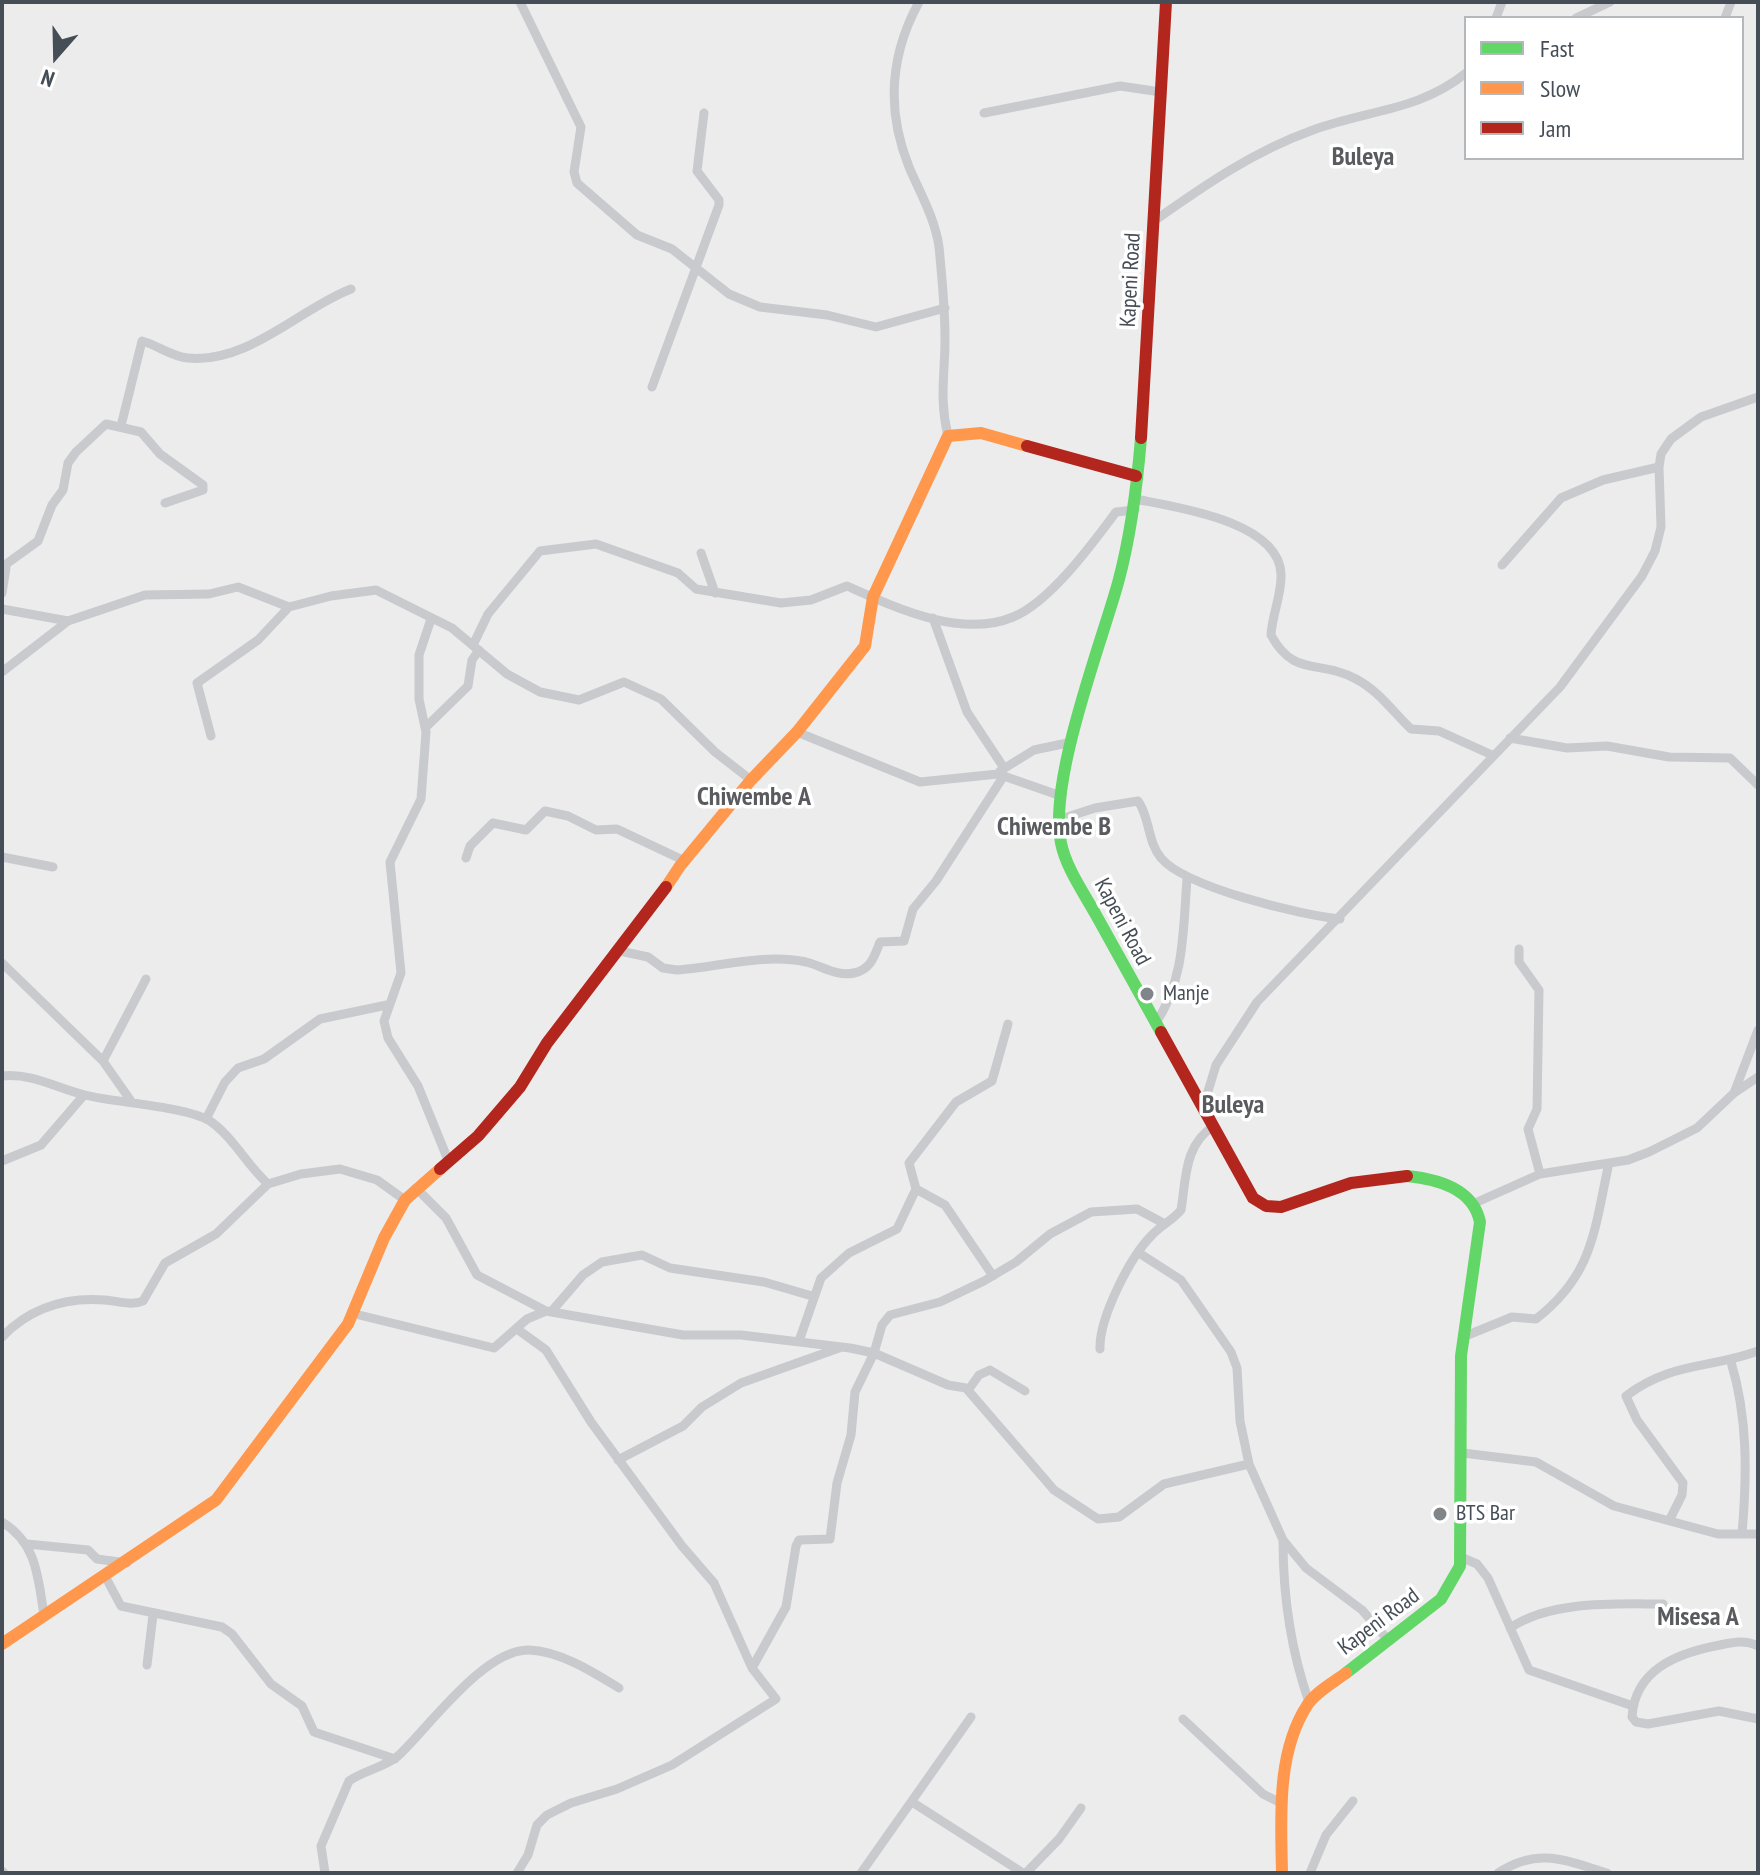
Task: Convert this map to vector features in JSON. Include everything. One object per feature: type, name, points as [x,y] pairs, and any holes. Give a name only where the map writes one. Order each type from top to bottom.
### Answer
[{"type":"main road","name":"Kapeni Road","points":[[1166,2],[1144,410],[1135,504],[1119,580],[1072,742],[1058,820],[1062,848],[1155,1024],[1253,1198],[1268,1207],[1284,1206],[1338,1187],[1400,1175],[1435,1180],[1475,1203],[1479,1237],[1463,1337],[1463,1558],[1445,1596],[1309,1702]]},
{"type":"main road","points":[[2,1644],[127,1563],[148,1543],[216,1500],[355,1314],[384,1238],[405,1200],[478,1136],[520,1087],[547,1043],[620,951],[685,861],[751,780],[797,732],[865,646],[873,597],[909,526],[933,462],[948,436],[981,433],[1136,476]]},
{"type":"main road","points":[[1282,1873],[1281,1803],[1296,1728],[1309,1702]]},
{"type":"street","points":[[520,2],[581,127],[574,172],[579,186],[637,235],[662,244],[743,301],[770,309],[827,315],[870,327],[945,308]]},
{"type":"street","points":[[919,2],[905,28],[895,66],[894,112],[903,150],[938,243],[945,308],[941,397],[948,436]]},
{"type":"street","points":[[1580,16],[1610,2]]},
{"type":"street","points":[[1154,221],[1251,156],[1325,125],[1424,100],[1464,74]]},
{"type":"street","points":[[984,113],[1120,86],[1161,92]]},
{"type":"street","points":[[652,387],[694,264],[719,205],[719,200],[697,171],[704,113]]},
{"type":"street","points":[[121,426],[142,341],[189,359],[230,352],[255,342],[324,299],[351,289]]},
{"type":"street","points":[[1203,1108],[1216,1065],[1240,1024],[1492,755],[1560,687],[1649,565],[1661,527],[1659,467],[1664,447],[1682,428],[1713,411],[1758,397]]},
{"type":"street","points":[[2,593],[4,567],[11,558],[38,541],[52,505],[63,490],[68,463],[106,424],[141,432],[160,454],[203,485],[203,490],[165,503]]},
{"type":"street","points":[[1502,565],[1561,498],[1603,480],[1659,467]]},
{"type":"street","points":[[425,728],[468,686],[472,660],[488,614],[546,549],[596,544],[678,573],[696,589],[715,593],[797,603],[847,586],[933,618],[991,623],[1016,617],[1047,591],[1116,512],[1135,504],[1241,526],[1262,537],[1271,549],[1281,574],[1271,635],[1289,660],[1358,679],[1393,707],[1411,729],[1439,731],[1492,755]]},
{"type":"street","points":[[701,553],[715,593]]},
{"type":"street","points":[[2,672],[68,621],[142,595],[216,593],[238,587],[289,607]]},
{"type":"street","points":[[211,736],[197,683],[258,640],[289,607],[331,596],[376,590],[452,628],[522,684],[568,700],[588,699],[620,683],[650,692],[751,780]]},
{"type":"street","points":[[2,609],[68,621]]},
{"type":"street","points":[[933,618],[967,712],[1002,773]]},
{"type":"street","points":[[431,619],[419,655],[419,699],[425,728],[419,807],[390,862],[401,973],[387,1005],[384,1021],[388,1038],[418,1086],[448,1160]]},
{"type":"street","points":[[797,732],[920,782],[1002,773],[1061,796]]},
{"type":"street","points":[[1510,738],[1567,748],[1607,746],[1669,757],[1730,758],[1758,785]]},
{"type":"street","points":[[620,951],[648,957],[663,968],[677,970],[768,958],[808,962],[839,974],[861,971],[872,962],[880,942],[904,941],[913,909],[936,881],[1002,773],[1034,750],[1072,742]]},
{"type":"street","points":[[1058,820],[1095,808],[1138,801],[1153,846],[1168,864],[1187,879],[1295,913],[1340,919]]},
{"type":"street","points":[[466,858],[470,846],[493,823],[526,830],[545,811],[568,816],[596,830],[617,829],[685,861]]},
{"type":"street","points":[[2,857],[53,867]]},
{"type":"street","points":[[1155,1024],[1175,988],[1185,931],[1187,879]]},
{"type":"street","points":[[1519,949],[1519,962],[1539,990],[1537,1109],[1528,1129],[1540,1174]]},
{"type":"street","points":[[2,963],[103,1061],[131,1101]]},
{"type":"street","points":[[103,1061],[146,979]]},
{"type":"street","points":[[206,1119],[225,1082],[238,1068],[264,1059],[320,1019],[387,1005]]},
{"type":"street","points":[[993,1276],[945,1205],[916,1189],[908,1166],[910,1158],[956,1102],[992,1081],[1008,1024]]},
{"type":"street","points":[[1734,1093],[1758,1030]]},
{"type":"street","points":[[2,1076],[37,1078],[84,1095],[131,1101],[206,1119],[220,1130],[268,1184]]},
{"type":"street","points":[[1475,1203],[1540,1174],[1628,1160],[1682,1137],[1758,1077]]},
{"type":"street","points":[[2,1161],[41,1145],[84,1095]]},
{"type":"street","points":[[1100,1349],[1102,1324],[1139,1253],[1181,1210],[1186,1168],[1199,1140],[1214,1126]]},
{"type":"street","points":[[1463,1337],[1512,1317],[1536,1319],[1576,1281],[1588,1256],[1609,1163]]},
{"type":"street","points":[[2,1337],[23,1319],[60,1302],[78,1299],[137,1304],[143,1301],[165,1263],[216,1234],[268,1184],[301,1174],[352,1171],[377,1180],[405,1200]]},
{"type":"street","points":[[416,1188],[446,1218],[477,1275],[549,1311],[683,1335],[799,1341],[850,1348],[874,1353],[923,1376],[969,1389],[1033,1469],[1054,1490],[1098,1519],[1119,1517],[1164,1484],[1249,1464]]},
{"type":"street","points":[[799,1341],[812,1296],[832,1264],[897,1229],[916,1189]]},
{"type":"street","points":[[752,1668],[757,1664],[762,1644],[781,1622],[799,1540],[830,1539],[837,1483],[851,1435],[855,1392],[874,1353],[882,1325],[890,1315],[940,1302],[993,1276],[1050,1234],[1091,1212],[1137,1209],[1165,1224]]},
{"type":"street","points":[[1139,1253],[1181,1280],[1231,1352],[1237,1368],[1240,1421],[1249,1464],[1283,1540],[1306,1568],[1362,1610],[1389,1641]]},
{"type":"street","points":[[355,1314],[490,1348],[535,1314],[549,1311],[583,1275],[616,1257],[647,1256],[670,1268],[689,1268],[714,1277],[778,1285],[812,1296]]},
{"type":"street","points":[[517,1329],[546,1350],[618,1460],[714,1583],[752,1668],[775,1695],[774,1701],[647,1778],[571,1803],[547,1815],[537,1825],[528,1855],[517,1873]]},
{"type":"street","points":[[618,1460],[683,1426],[702,1407],[741,1383],[805,1358],[850,1348]]},
{"type":"street","points":[[1670,1519],[1682,1495],[1683,1483],[1637,1420],[1626,1396],[1659,1374],[1731,1362],[1758,1351]]},
{"type":"street","points":[[1731,1362],[1741,1393],[1746,1463],[1742,1534]]},
{"type":"street","points":[[969,1389],[979,1375],[990,1370],[1025,1391]]},
{"type":"street","points":[[1463,1453],[1536,1462],[1614,1506],[1718,1534],[1758,1534]]},
{"type":"street","points":[[1746,1463],[1758,1463]]},
{"type":"street","points":[[2,1522],[27,1544],[35,1564],[44,1615]]},
{"type":"street","points":[[1283,1540],[1284,1607],[1298,1672],[1309,1702]]},
{"type":"street","points":[[27,1544],[88,1550],[97,1559],[127,1563]]},
{"type":"street","points":[[1463,1558],[1482,1569],[1529,1670],[1633,1706]]},
{"type":"street","points":[[105,1576],[118,1605],[153,1615],[222,1627],[232,1634],[271,1684],[302,1706],[314,1732],[395,1759]]},
{"type":"street","points":[[1510,1628],[1523,1620],[1564,1610],[1619,1603],[1663,1604]]},
{"type":"street","points":[[147,1665],[153,1615]]},
{"type":"street","points":[[1758,1646],[1739,1641],[1669,1660],[1647,1678],[1638,1690],[1633,1706],[1633,1719],[1638,1723],[1719,1711],[1758,1719]]},
{"type":"street","points":[[325,1873],[321,1846],[344,1787],[357,1775],[395,1759],[430,1721],[505,1655],[531,1650],[549,1654],[596,1673],[619,1688]]},
{"type":"street","points":[[861,1873],[971,1717]]},
{"type":"street","points":[[1183,1719],[1255,1788],[1281,1803]]},
{"type":"street","points":[[1310,1873],[1326,1835],[1353,1801]]},
{"type":"street","points":[[912,1802],[1025,1873],[1059,1839],[1081,1808]]},
{"type":"street","points":[[1498,1873],[1527,1857],[1541,1857],[1607,1873]]},
{"type":"traffic: fast","points":[[1141,438],[1127,547],[1078,714],[1062,786],[1059,817],[1061,843],[1071,871],[1161,1032]]},
{"type":"traffic: fast","points":[[1346,1673],[1441,1599],[1460,1566],[1461,1356],[1480,1222],[1476,1210],[1462,1193],[1441,1183],[1407,1176]]},
{"type":"traffic: slow","points":[[666,887],[751,780],[797,732],[865,646],[873,597],[948,436],[981,433],[1027,446]]},
{"type":"traffic: slow","points":[[2,1644],[216,1500],[348,1324],[384,1238],[405,1200],[440,1169]]},
{"type":"traffic: slow","points":[[1282,1873],[1283,1786],[1290,1743],[1311,1700],[1346,1673]]},
{"type":"traffic: jam","points":[[1141,438],[1166,2]]},
{"type":"traffic: jam","points":[[1027,446],[1136,476]]},
{"type":"traffic: jam","points":[[440,1169],[478,1136],[520,1087],[547,1043],[666,887]]},
{"type":"traffic: jam","points":[[1161,1032],[1253,1198],[1266,1206],[1281,1207],[1351,1183],[1407,1176]]},
{"type":"place","name":"Manje","points":[[1147,994]]},
{"type":"place","name":"BTS Bar","points":[[1440,1514]]},
{"type":"district","name":"Buleya","points":[[1363,158]]},
{"type":"district","name":"Chiwembe A","points":[[754,798]]},
{"type":"district","name":"Chiwembe B","points":[[1054,828]]},
{"type":"district","name":"Buleya","points":[[1233,1106]]},
{"type":"district","name":"Misesa A","points":[[1698,1618]]}]
